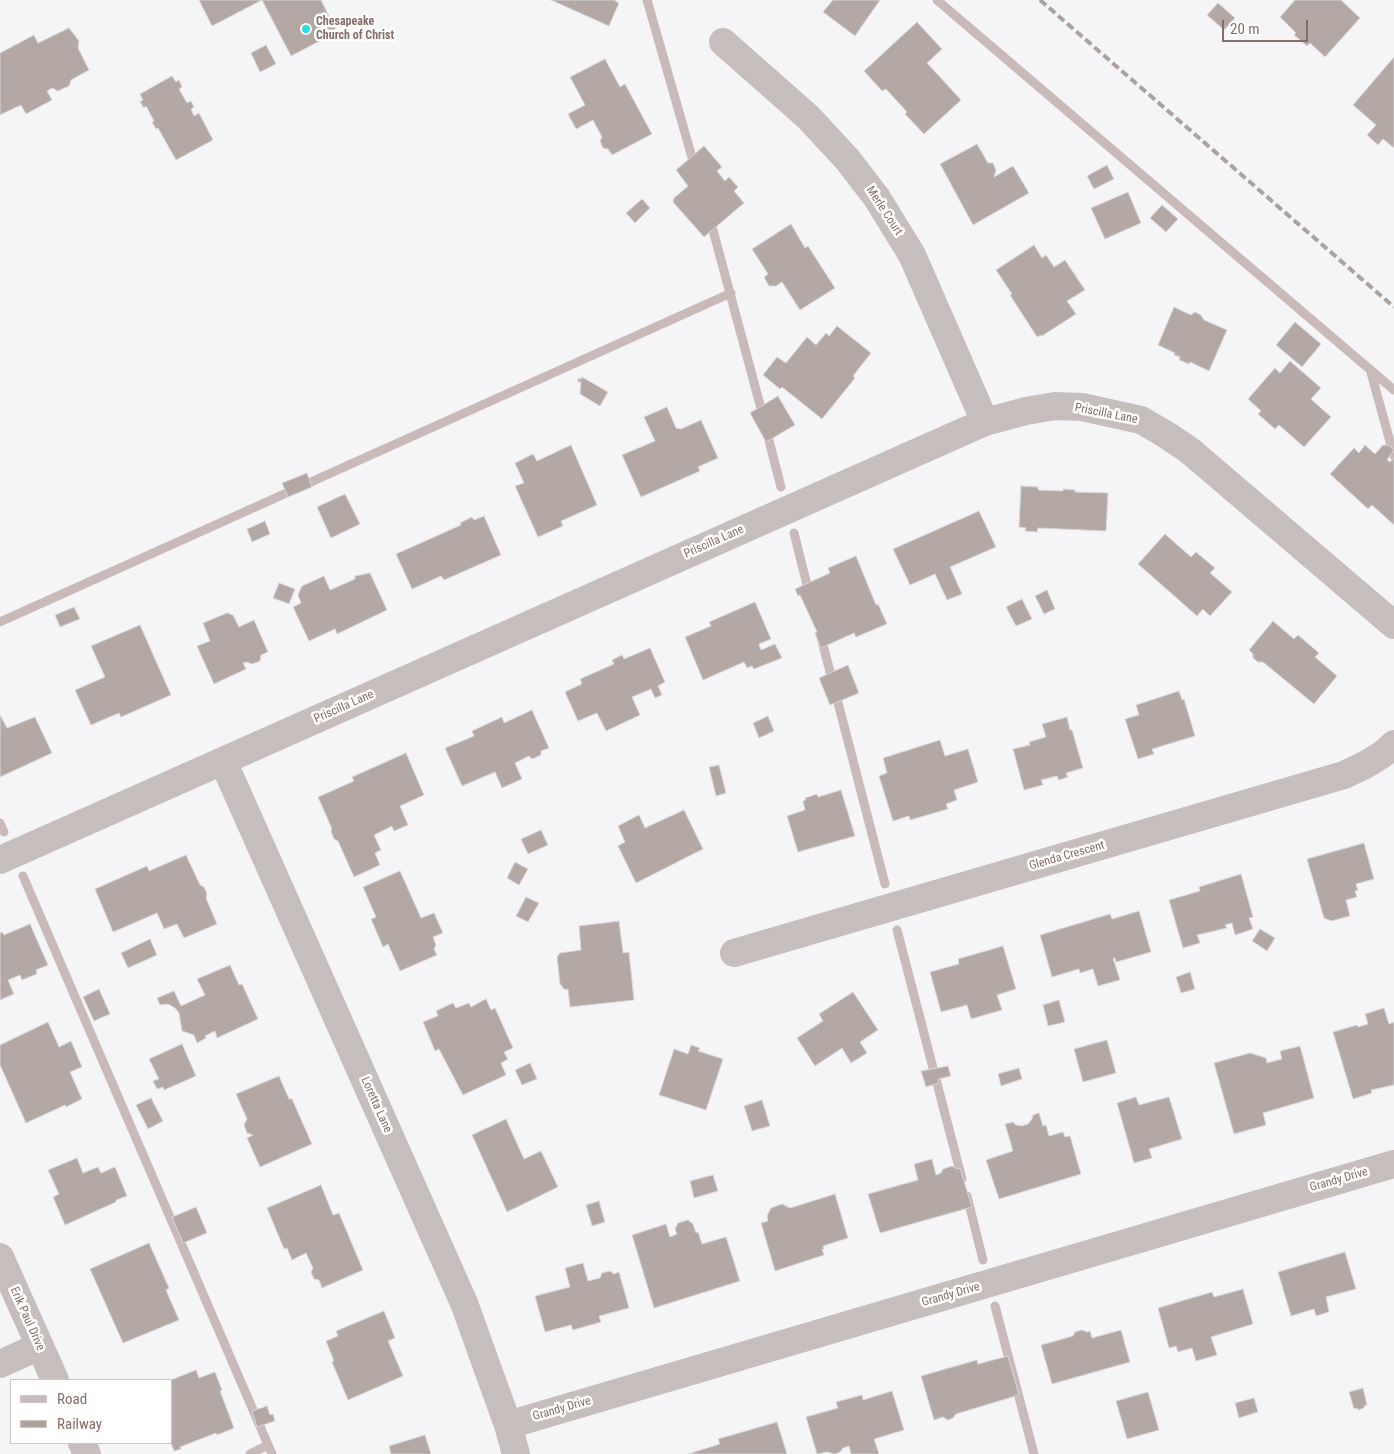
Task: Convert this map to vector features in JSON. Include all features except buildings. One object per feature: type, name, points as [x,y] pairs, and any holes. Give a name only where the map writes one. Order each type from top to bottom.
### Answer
[{"type":"street","name":"Merle Court","points":[[723,42],[808,117],[847,159],[877,198],[912,255],[985,422]]},
{"type":"street","name":"Priscilla Lane","points":[[0,860],[985,422],[1026,411],[1055,406],[1082,407],[1141,420],[1189,450],[1394,625]]},
{"type":"street","name":"Glenda Crescent","points":[[734,953],[1344,775],[1383,754],[1394,744]]},
{"type":"street","name":"Loretta Lane","points":[[223,761],[464,1303],[508,1425],[516,1454]]},
{"type":"street","name":"Grandy Drive","points":[[508,1425],[1394,1164]]},
{"type":"street","name":"Erik Paul Drive","points":[[0,1257],[54,1379]]},
{"type":"street","points":[[0,1364],[40,1346]]},
{"type":"waterway","points":[[647,0],[695,168]]},
{"type":"waterway","points":[[937,0],[1394,390]]},
{"type":"waterway","points":[[710,219],[763,416]]},
{"type":"waterway","points":[[0,622],[731,293]]},
{"type":"waterway","points":[[1370,369],[1394,456]]},
{"type":"waterway","points":[[766,429],[781,487]]},
{"type":"waterway","points":[[794,533],[809,593]]},
{"type":"waterway","points":[[821,637],[885,884]]},
{"type":"waterway","points":[[0,823],[4,832]]},
{"type":"waterway","points":[[23,876],[272,1454]]},
{"type":"waterway","points":[[897,930],[962,1179]]},
{"type":"waterway","points":[[967,1196],[983,1260]]},
{"type":"waterway","points":[[995,1306],[1034,1454]]},
{"type":"waterway","points":[[250,1454],[268,1445]]},
{"type":"railway","points":[[1040,0],[1394,307]]},
{"type":"place","name":"Chesapeake Church of Christ","points":[[306,29]]}]
